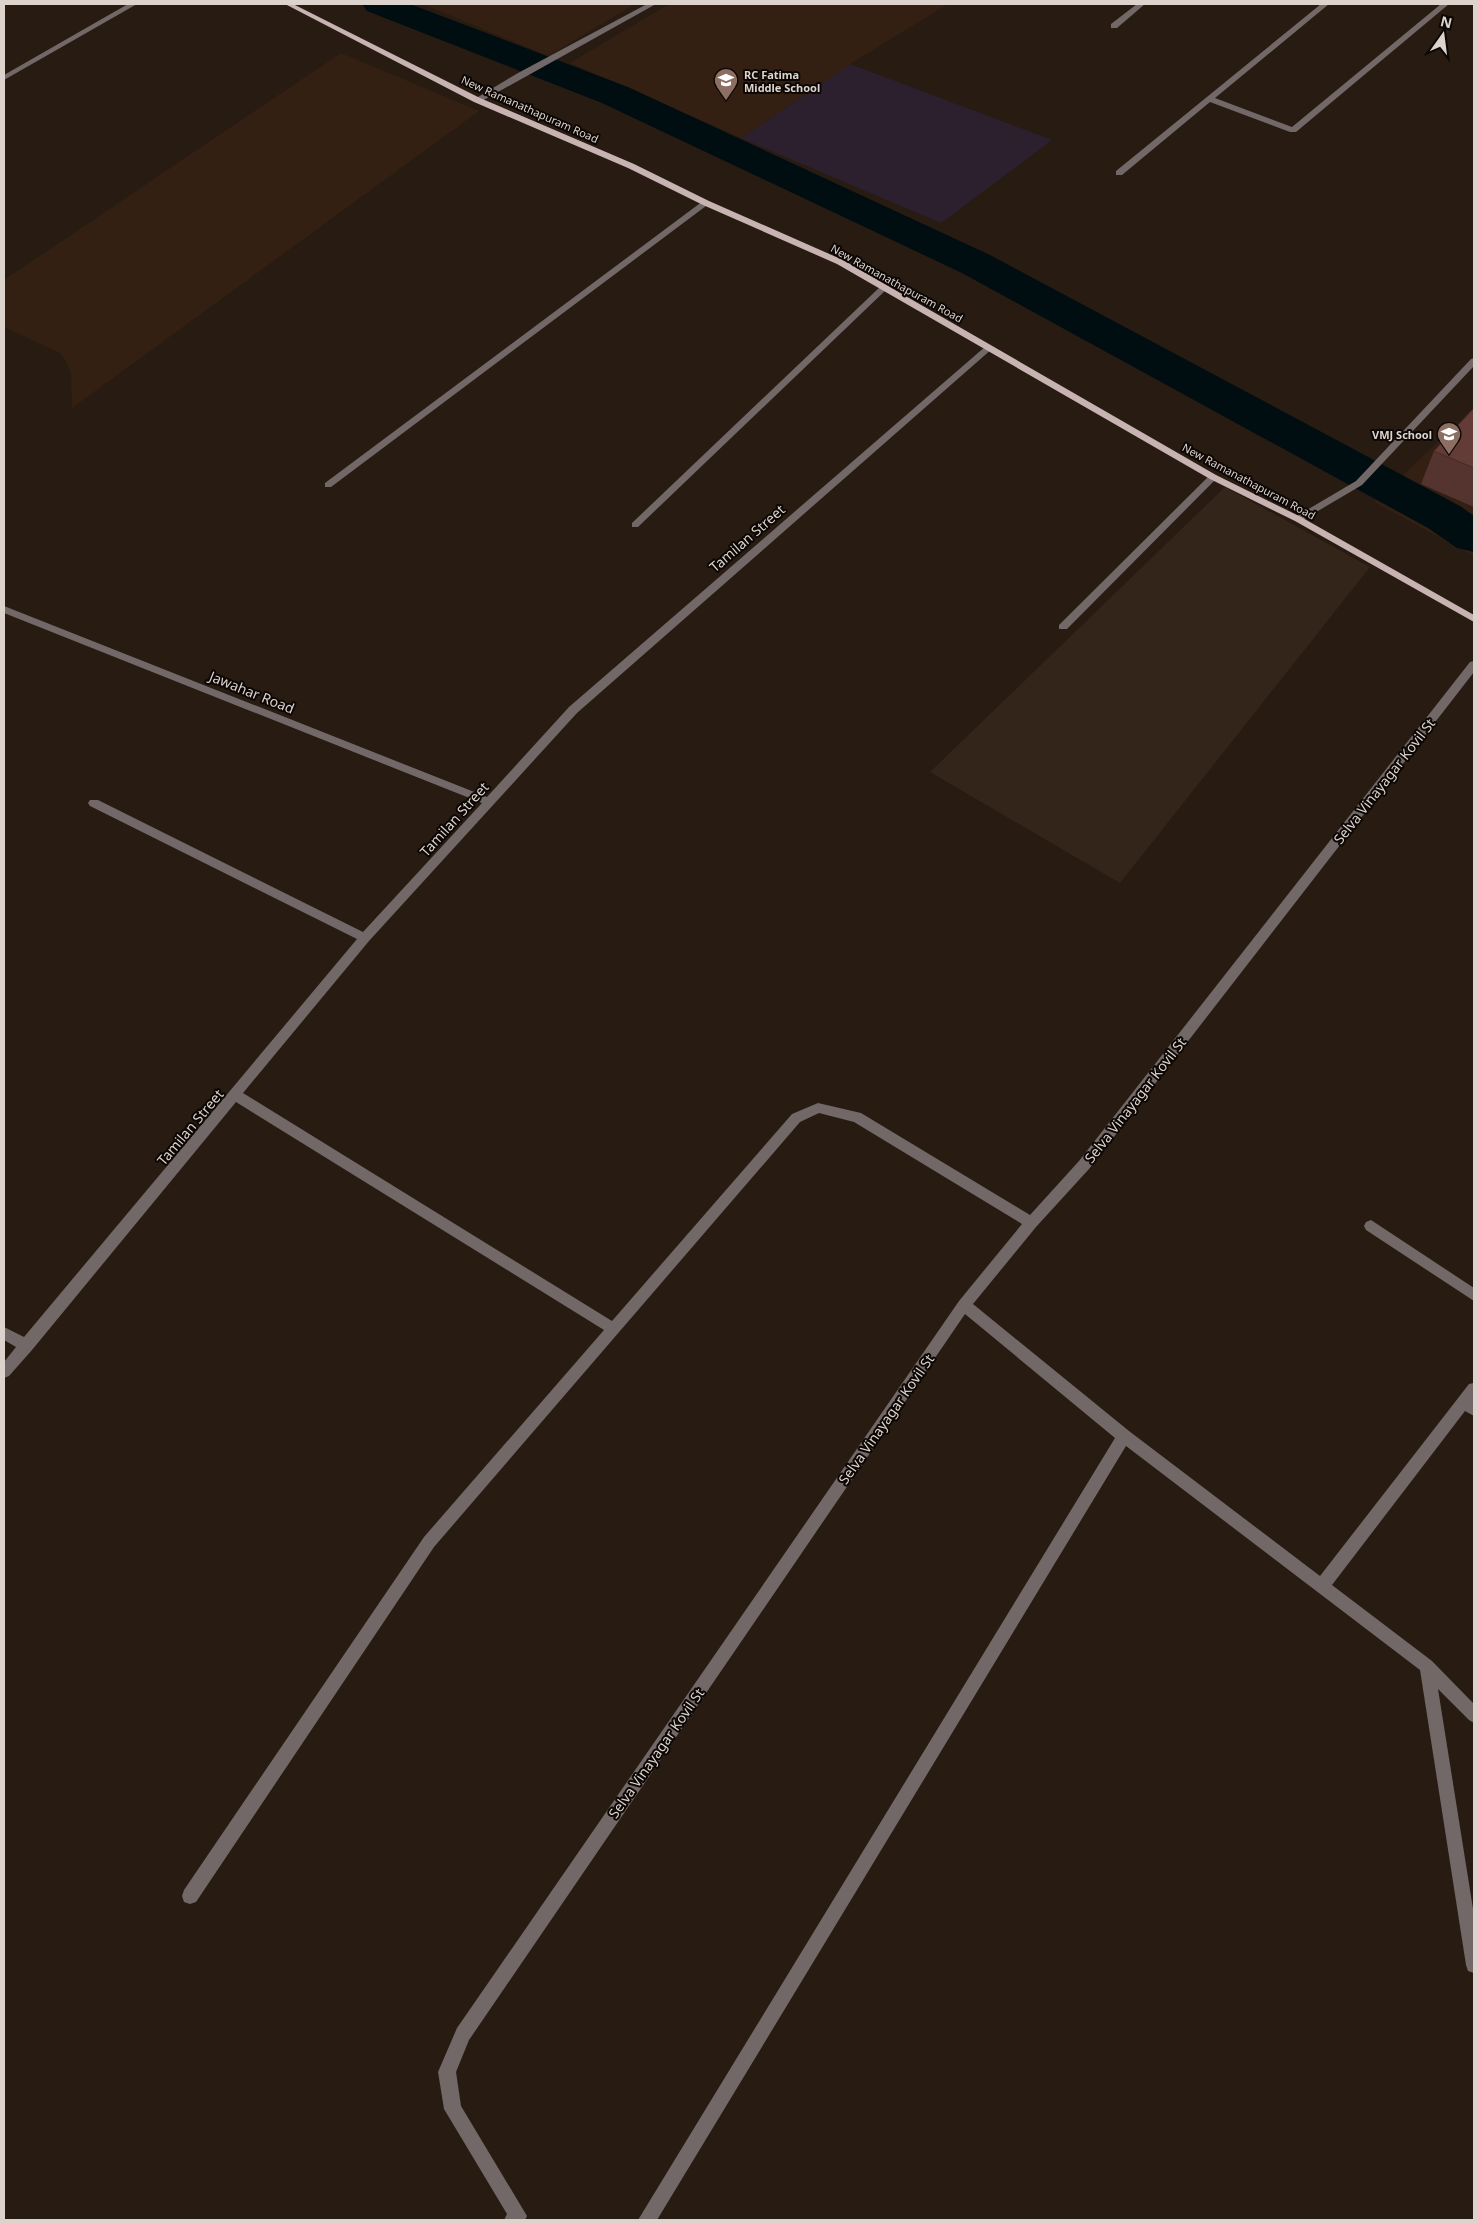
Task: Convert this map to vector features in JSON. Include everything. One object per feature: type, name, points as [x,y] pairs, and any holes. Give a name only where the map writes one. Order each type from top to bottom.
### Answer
[{"type":"main road","name":"New Ramanathapuram Road","points":[[288,4],[477,100],[631,166],[706,203],[840,262],[1212,478],[1298,519],[1474,620]]},
{"type":"street","points":[[4,78],[132,4]]},
{"type":"street","points":[[477,100],[512,79],[621,23],[652,4]]},
{"type":"street","points":[[1114,26],[1141,4]]},
{"type":"street","points":[[1119,174],[1324,4]]},
{"type":"street","points":[[1210,99],[1293,130],[1445,4]]},
{"type":"street","points":[[328,485],[706,203]]},
{"type":"street","points":[[635,525],[884,288]]},
{"type":"street","name":"Tamilan Street","points":[[4,1372],[365,938],[573,710],[989,348]]},
{"type":"street","points":[[1298,519],[1359,483],[1474,361]]},
{"type":"street","points":[[1063,628],[1212,478]]},
{"type":"street","name":"Jawahar Road","points":[[4,609],[490,802]]},
{"type":"street","name":"Selva Vinayagar Kovil St","points":[[518,2219],[453,2109],[447,2072],[463,2034],[964,1305],[1031,1224],[1084,1165],[1474,665]]},
{"type":"street","points":[[94,803],[365,938]]},
{"type":"street","points":[[236,1095],[613,1330]]},
{"type":"street","points":[[190,1896],[430,1542],[796,1118],[818,1108],[857,1117],[1031,1224]]},
{"type":"street","points":[[1371,1226],[1474,1295]]},
{"type":"street","points":[[964,1305],[1124,1436],[1427,1666],[1474,1715]]},
{"type":"street","points":[[4,1333],[27,1346]]},
{"type":"street","points":[[1321,1587],[1469,1406],[1474,1390]]},
{"type":"street","points":[[647,2220],[1124,1436]]},
{"type":"street","points":[[1427,1666],[1474,1965]]},
{"type":"shaded area","points":[[423,4],[635,4],[548,56]]},
{"type":"shaded area","name":"RC Fatima Middle School","points":[[669,4],[948,4],[850,64],[741,138],[570,63]]},
{"type":"shaded area","points":[[341,53],[479,111],[72,408],[71,374],[67,363],[60,353],[4,327],[4,280]]},
{"type":"shaded area","points":[[850,64],[1052,140],[941,223],[741,138]]},
{"type":"shaded area","name":"VMJ School","points":[[1474,408],[1474,556],[1374,502]]},
{"type":"shaded area","points":[[1225,487],[1370,567],[1120,883],[930,772]]},
{"type":"building","points":[[1474,408],[1474,468],[1434,451]]},
{"type":"waterway","points":[[379,4],[615,95],[976,264],[1444,517],[1474,537]]},
{"type":"place","name":"RC Fatima Middle School","points":[[726,101]]},
{"type":"place","name":"VMJ School","points":[[1449,455]]}]
